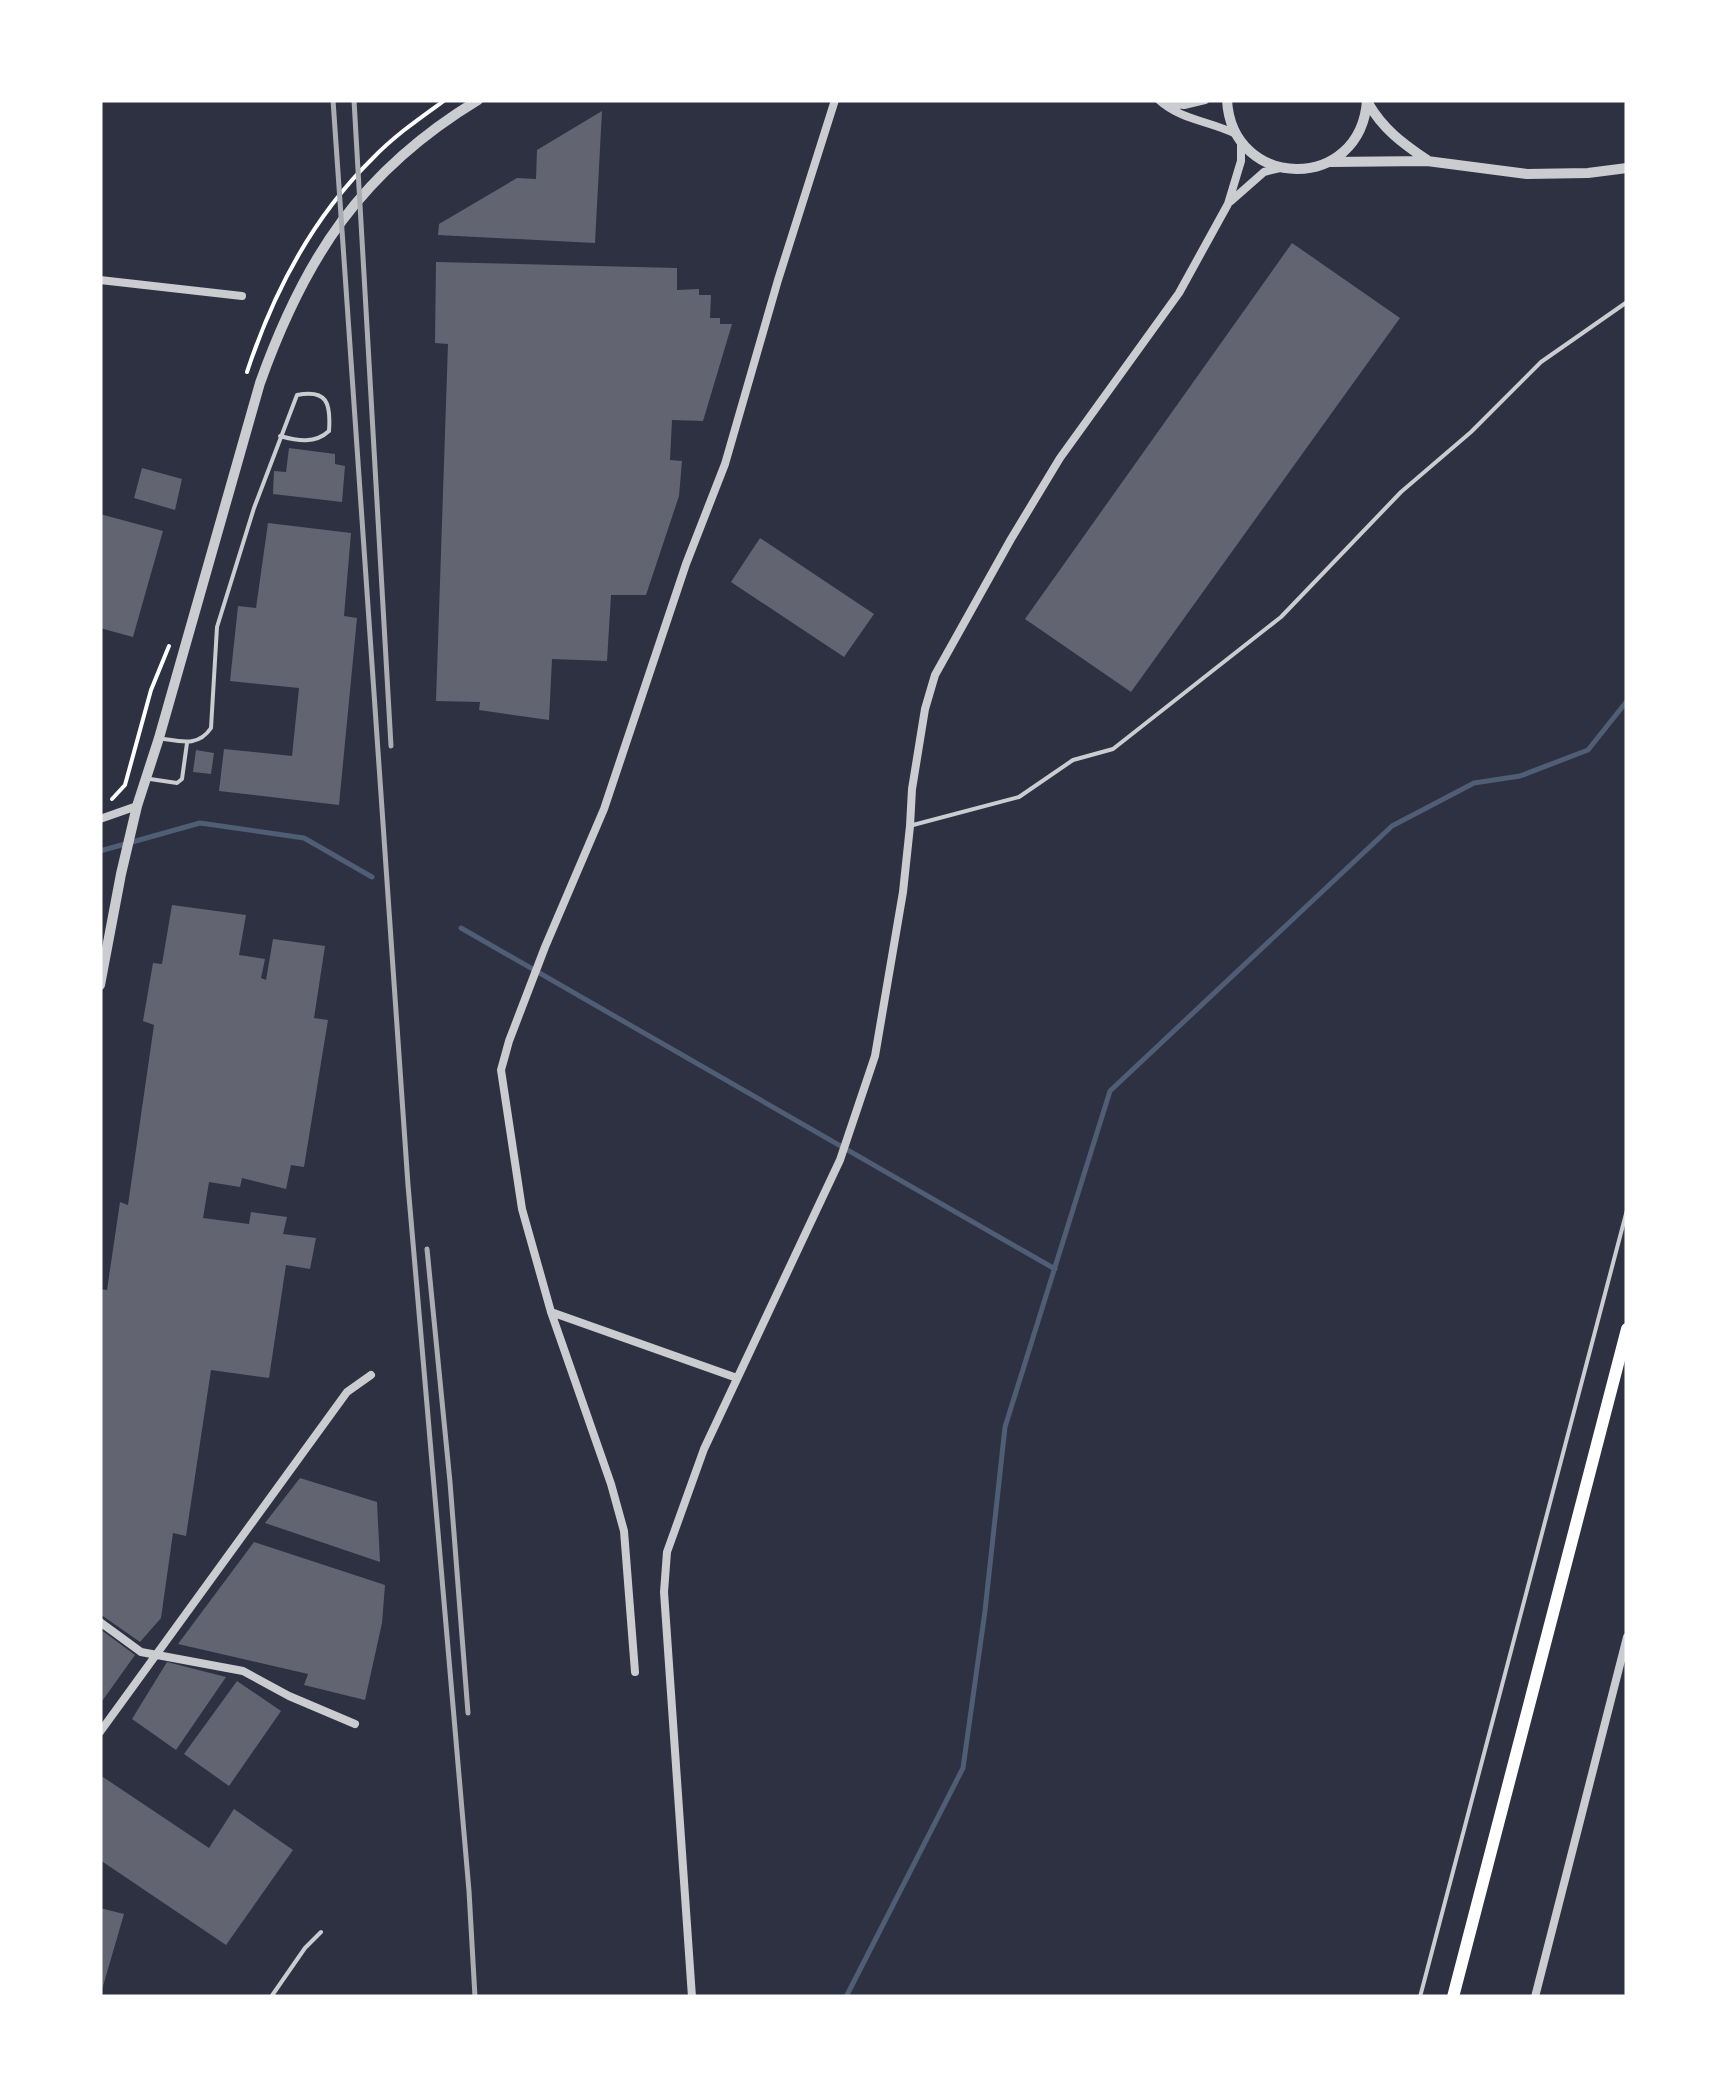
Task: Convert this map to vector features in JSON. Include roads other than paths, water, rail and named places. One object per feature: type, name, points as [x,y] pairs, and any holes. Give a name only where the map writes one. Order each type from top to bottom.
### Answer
[{"type":"main road","points":[[1453,1997],[1627,1329]]},
{"type":"street","points":[[100,986],[137,806],[277,336],[296,292],[344,216],[406,151],[478,100]]},
{"type":"street","points":[[636,1672],[624,1531],[522,1208],[501,1070],[545,947],[604,809],[680,582],[725,464],[835,100]]},
{"type":"street","points":[[1160,101],[1184,105],[1205,100]]},
{"type":"street","points":[[692,1997],[664,1592],[667,1552],[704,1450],[840,1160],[875,1056],[903,892],[912,788],[935,675],[1060,458],[1179,293],[1228,204],[1241,161],[1227,100]]},
{"type":"street","points":[[1160,101],[1182,116],[1222,127],[1258,158],[1280,168],[1297,170],[1314,168],[1345,152],[1364,121],[1368,102]]},
{"type":"street","points":[[1368,102],[1394,138],[1428,160]]},
{"type":"street","points":[[1330,162],[1428,160],[1527,174],[1627,168]]},
{"type":"street","points":[[1228,204],[1264,172],[1280,168]]},
{"type":"street","points":[[100,280],[242,296]]},
{"type":"street","points":[[100,819],[137,806]]},
{"type":"street","points":[[552,1312],[737,1378]]},
{"type":"street","points":[[100,1732],[347,1392],[371,1375]]},
{"type":"street","points":[[100,1622],[140,1652],[243,1672],[355,1724]]},
{"type":"street","points":[[1535,1997],[1627,1637]]},
{"type":"lane","points":[[910,826],[1018,797],[1073,760],[1114,749],[1280,617],[1401,492],[1471,432],[1541,362],[1627,302]]},
{"type":"lane","points":[[159,738],[187,743],[205,738],[211,728],[218,627],[254,508],[280,436],[296,394],[321,394],[330,415],[329,431],[322,438],[309,440],[280,436]]},
{"type":"lane","points":[[146,779],[176,783],[182,779],[187,743]]},
{"type":"lane","points":[[1420,1997],[1627,1210]]},
{"type":"lane","points":[[271,1997],[321,1932]]},
{"type":"waterway","points":[[846,1997],[963,1768],[1005,1427],[1110,1091],[1392,826],[1474,783],[1520,776],[1588,750],[1627,701]]},
{"type":"waterway","points":[[100,851],[200,823],[304,838],[372,877]]},
{"type":"waterway","points":[[461,928],[1055,1269]]},
{"type":"railway","points":[[333,100],[408,1185],[475,1997]]},
{"type":"railway","points":[[354,100],[391,746]]},
{"type":"railway","points":[[427,1249],[468,1713]]}]
